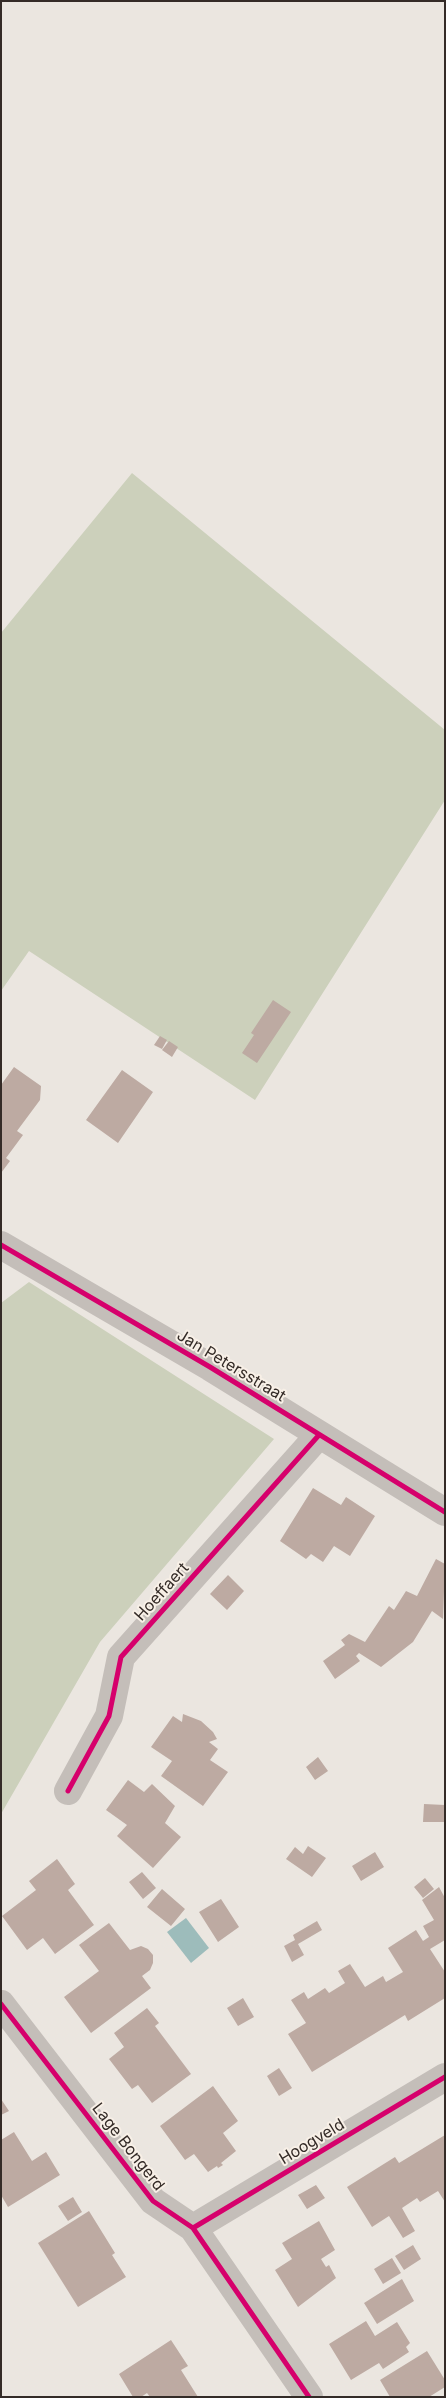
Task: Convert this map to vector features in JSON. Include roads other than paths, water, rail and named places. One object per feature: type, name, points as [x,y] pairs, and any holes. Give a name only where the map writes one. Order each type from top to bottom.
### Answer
[{"type":"street","name":"Jan Petersstraat","points":[[1,1245],[210,1367],[445,1512]]},
{"type":"street","name":"Hoeffaert","points":[[68,1790],[109,1716],[121,1657],[319,1435]]},
{"type":"street","name":"Lage Bongerd","points":[[1,2004],[153,2201],[193,2228],[309,2397]]},
{"type":"street","name":"Hoogveld","points":[[193,2228],[445,2077]]},
{"type":"water","points":[[186,1918],[209,1948],[191,1963],[167,1932]]}]
